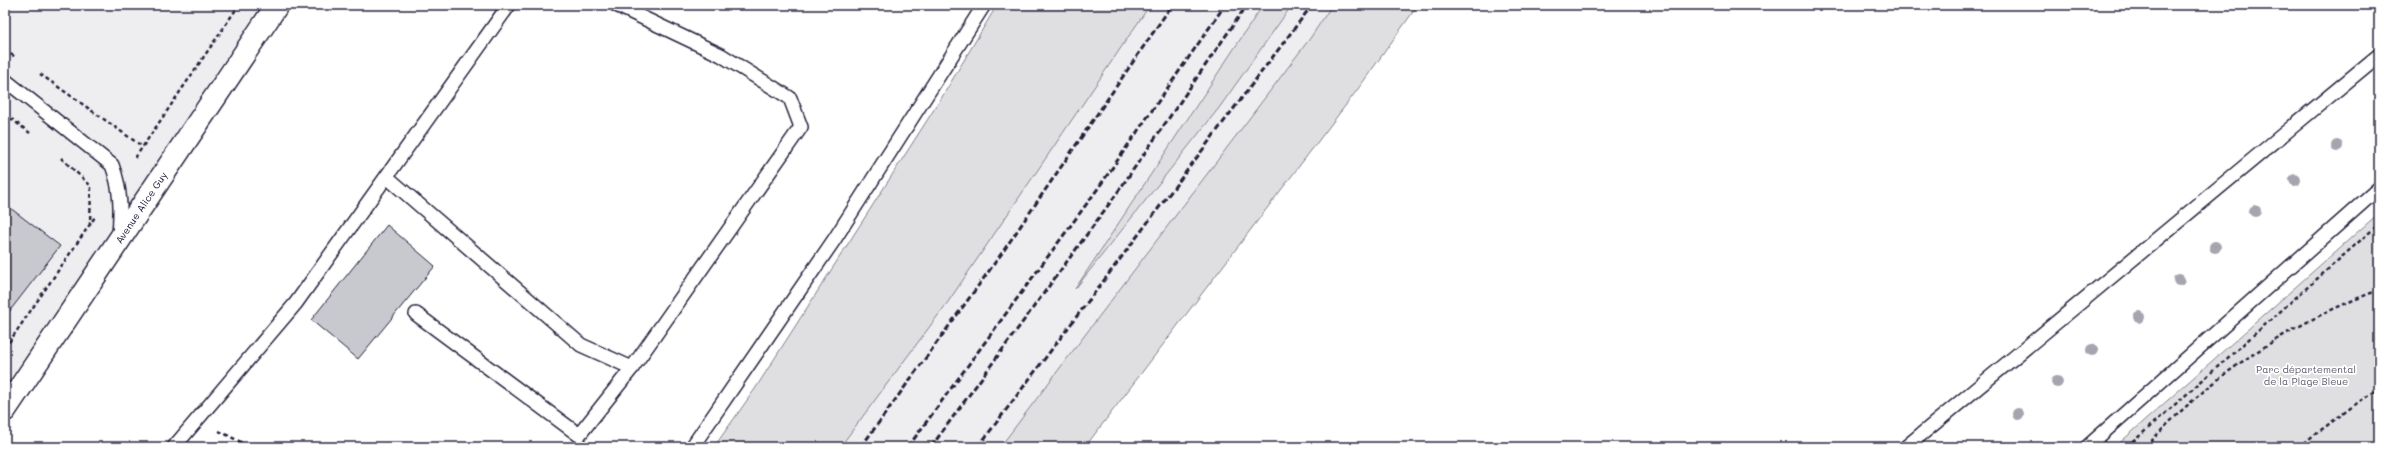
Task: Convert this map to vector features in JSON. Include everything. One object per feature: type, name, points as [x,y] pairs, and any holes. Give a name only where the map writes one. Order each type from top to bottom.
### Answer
[{"type":"main road","name":"Avenue Alice Guy","points":[[5,410],[277,5]]},
{"type":"lane","points":[[174,447],[296,303],[509,5]]},
{"type":"lane","points":[[416,314],[579,435],[632,368],[801,127],[790,98],[721,55],[616,5]]},
{"type":"lane","points":[[692,447],[834,240],[984,5]]},
{"type":"lane","points":[[1906,447],[2379,55]]},
{"type":"lane","points":[[5,80],[112,165],[118,182],[122,203],[119,239]]},
{"type":"lane","points":[[387,177],[581,345],[632,368]]},
{"type":"lane","points":[[2088,447],[2379,188]]},
{"type":"path","points":[[5,50],[18,59]]},
{"type":"path","points":[[37,72],[143,146]]},
{"type":"path","points":[[5,114],[33,136]]},
{"type":"path","points":[[56,153],[90,186],[90,224]]},
{"type":"path","points":[[2128,447],[2379,224]]},
{"type":"path","points":[[2146,447],[2188,405],[2260,351],[2299,326],[2379,290]]},
{"type":"path","points":[[2298,447],[2360,401],[2379,389]]},
{"type":"path","points":[[197,420],[251,447]]},
{"type":"shaded area","points":[[5,5],[272,5],[5,410]]},
{"type":"shaded area","points":[[997,5],[1415,5],[1084,447],[714,447],[755,389],[942,97]]},
{"type":"green space","points":[[997,5],[1150,5],[948,302],[840,447],[714,447],[755,389],[942,97]]},
{"type":"green space","points":[[1263,5],[1292,5],[1219,108],[1075,289]]},
{"type":"green space","points":[[1332,5],[1418,5],[1358,89],[1085,447],[1000,447],[1311,37]]},
{"type":"green space","name":"Parc départemental de la Plage Bleue","points":[[2379,213],[2379,447],[2115,447]]},
{"type":"building","points":[[5,204],[60,246],[5,317]]},
{"type":"building","points":[[387,225],[435,266],[358,359],[311,320]]},
{"type":"railway","points":[[861,447],[1002,253],[1172,5]]},
{"type":"railway","points":[[908,447],[1099,187],[1225,5]]},
{"type":"railway","points":[[931,447],[1115,196],[1247,5]]},
{"type":"railway","points":[[978,447],[1312,5]]}]
